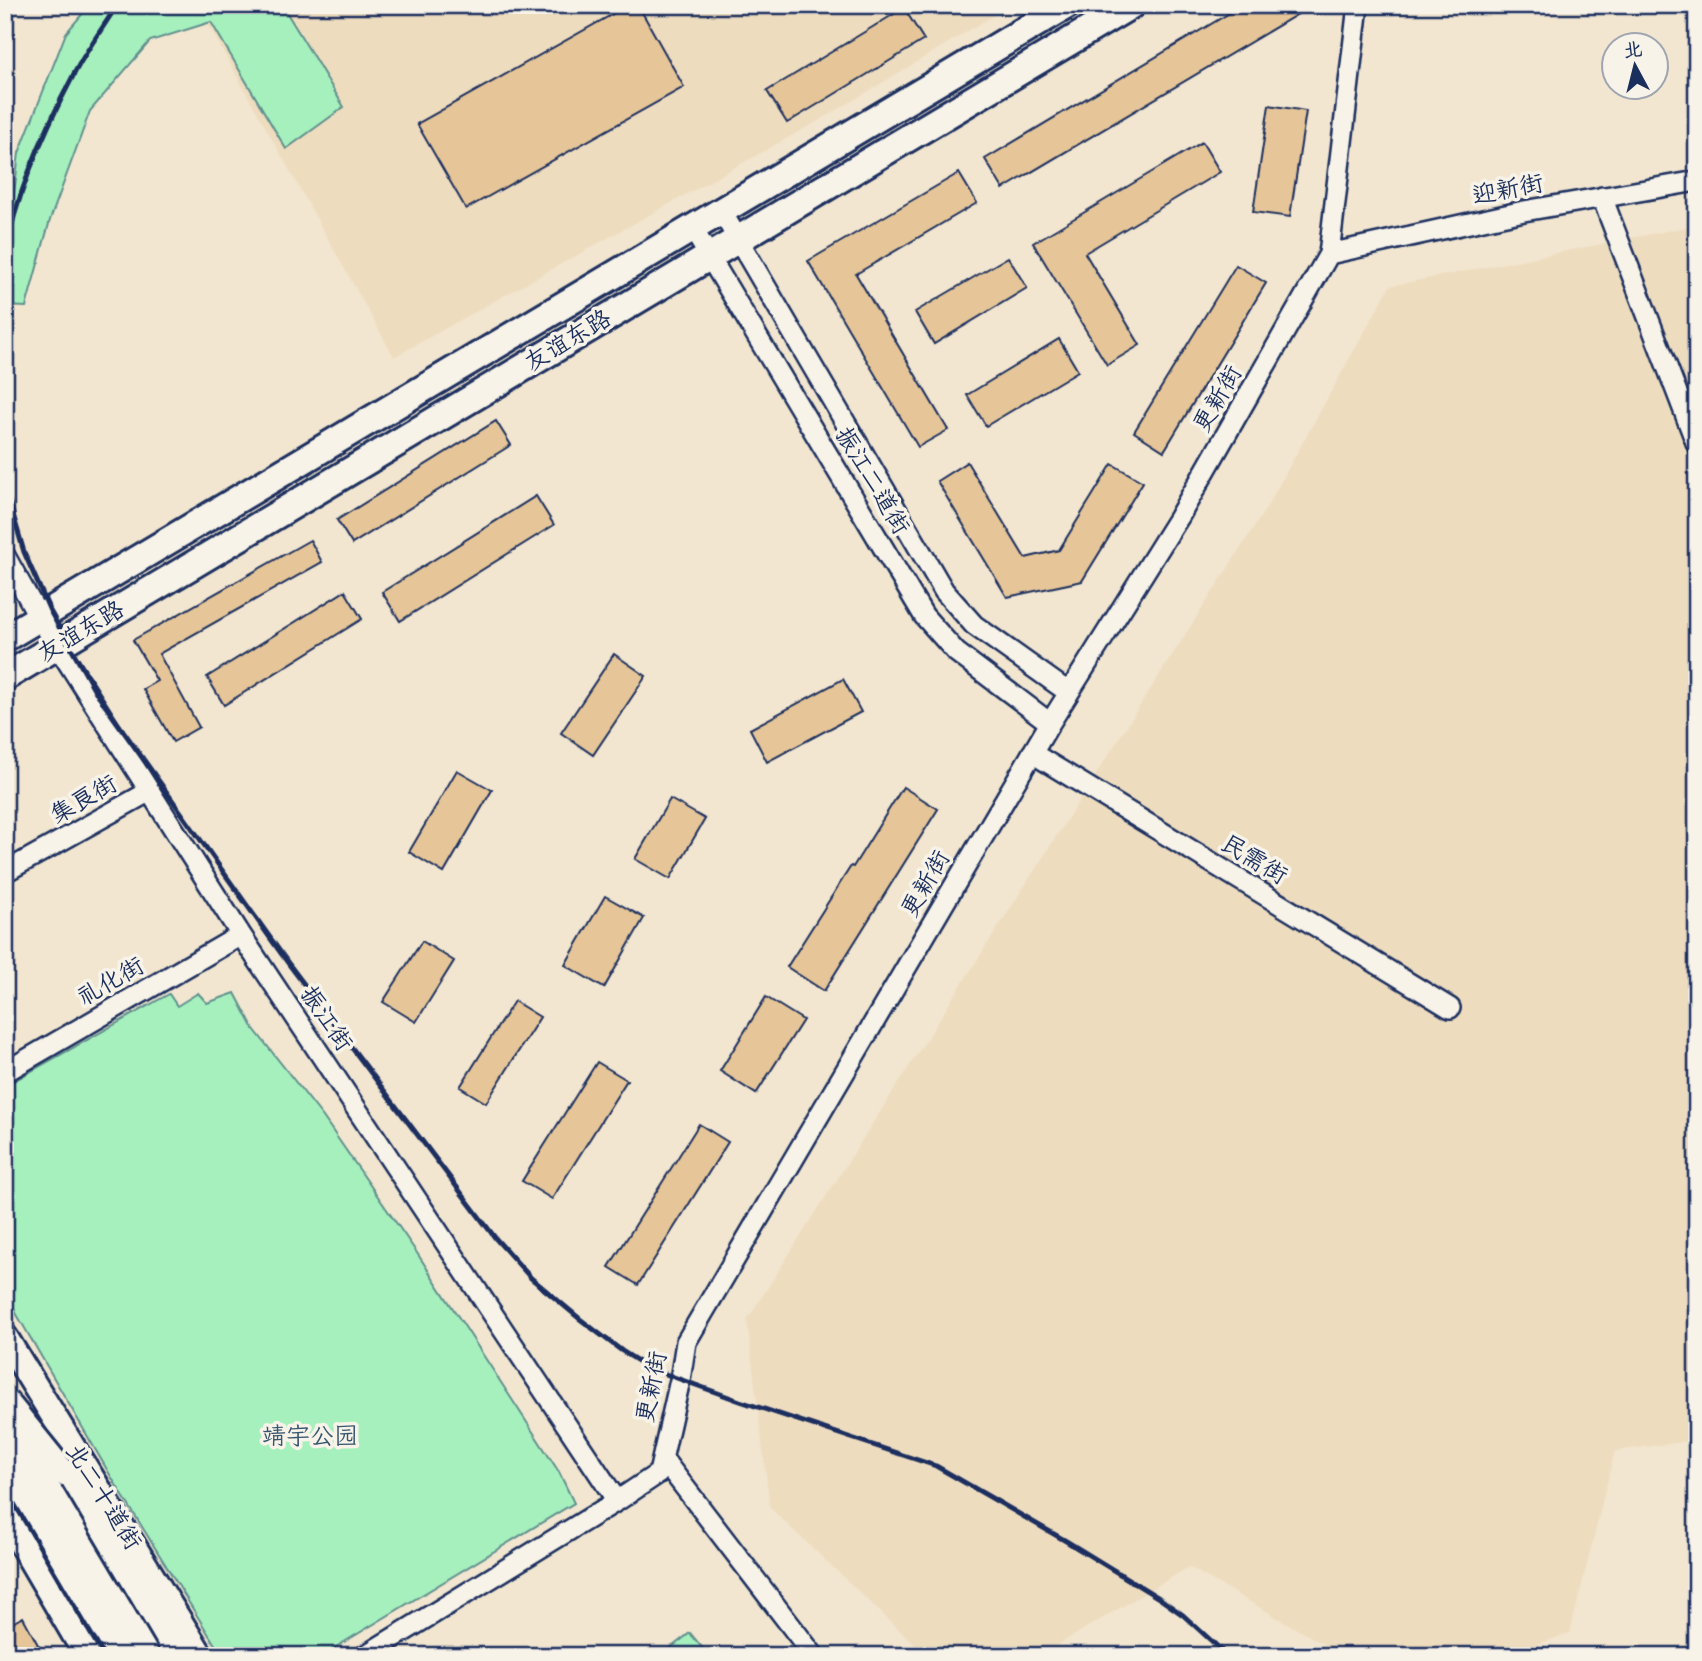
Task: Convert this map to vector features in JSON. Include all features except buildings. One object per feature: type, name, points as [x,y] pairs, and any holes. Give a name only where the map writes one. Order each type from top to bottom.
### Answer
[{"type":"highway","name":"友谊东路","points":[[5,638],[1067,5]]},
{"type":"highway","name":"友谊东路","points":[[5,677],[1131,5]]},
{"type":"highway","points":[[5,1418],[146,1656]]},
{"type":"highway","points":[[5,1458],[121,1656]]},
{"type":"main road","name":"北二十道街","points":[[5,1338],[201,1656]]},
{"type":"main road","points":[[5,1401],[64,1473],[178,1656]]},
{"type":"main road","points":[[5,1516],[87,1656]]},
{"type":"street","name":"更新街","points":[[661,1466],[686,1342],[1068,692],[1179,517],[1329,254],[1358,5]]},
{"type":"street","name":"迎新街","points":[[1329,254],[1524,211],[1697,181]]},
{"type":"street","points":[[1602,197],[1697,445]]},
{"type":"street","name":"振江二道街","points":[[722,212],[944,591],[974,625],[1068,692]]},
{"type":"street","name":"振江二道街","points":[[693,229],[924,616],[956,652],[1050,723]]},
{"type":"street","name":"振江街","points":[[5,556],[57,646],[241,935],[617,1501]]},
{"type":"street","name":"民需街","points":[[1032,753],[1450,1008]]},
{"type":"street","name":"集良街","points":[[5,872],[149,791]]},
{"type":"street","name":"礼化街","points":[[5,1072],[241,935]]},
{"type":"street","points":[[364,1656],[617,1501],[661,1466]]},
{"type":"street","points":[[661,1466],[803,1656]]},
{"type":"street","points":[[661,1466],[814,1656]]},
{"type":"shaded area","points":[[197,5],[1011,5],[829,115],[394,357]]},
{"type":"shaded area","points":[[1697,225],[1697,1440],[1615,1451],[1570,1633],[1503,1656],[1344,1656],[1189,1567],[1039,1656],[927,1656],[770,1508],[747,1320],[1265,510],[1390,286]]},
{"type":"green space","points":[[90,5],[282,5],[344,107],[286,149],[211,22],[150,41],[90,111],[50,220],[26,307],[5,306],[5,268],[19,153],[66,33]]},
{"type":"green space","name":"靖宇公园","points":[[198,993],[207,1003],[235,993],[254,1029],[323,1117],[417,1253],[559,1472],[574,1503],[321,1656],[222,1656],[113,1480],[5,1294],[5,1223],[10,1220],[5,1211],[5,1086],[169,994],[177,1006]]},
{"type":"green space","points":[[690,1633],[709,1656],[660,1656]]},
{"type":"railway","points":[[5,255],[16,209],[42,139],[79,65],[117,5]]},
{"type":"railway","points":[[5,487],[24,552],[50,611],[97,694],[288,963],[496,1239],[531,1278],[580,1319],[649,1368],[936,1466],[1159,1598],[1183,1615],[1228,1656]]}]
